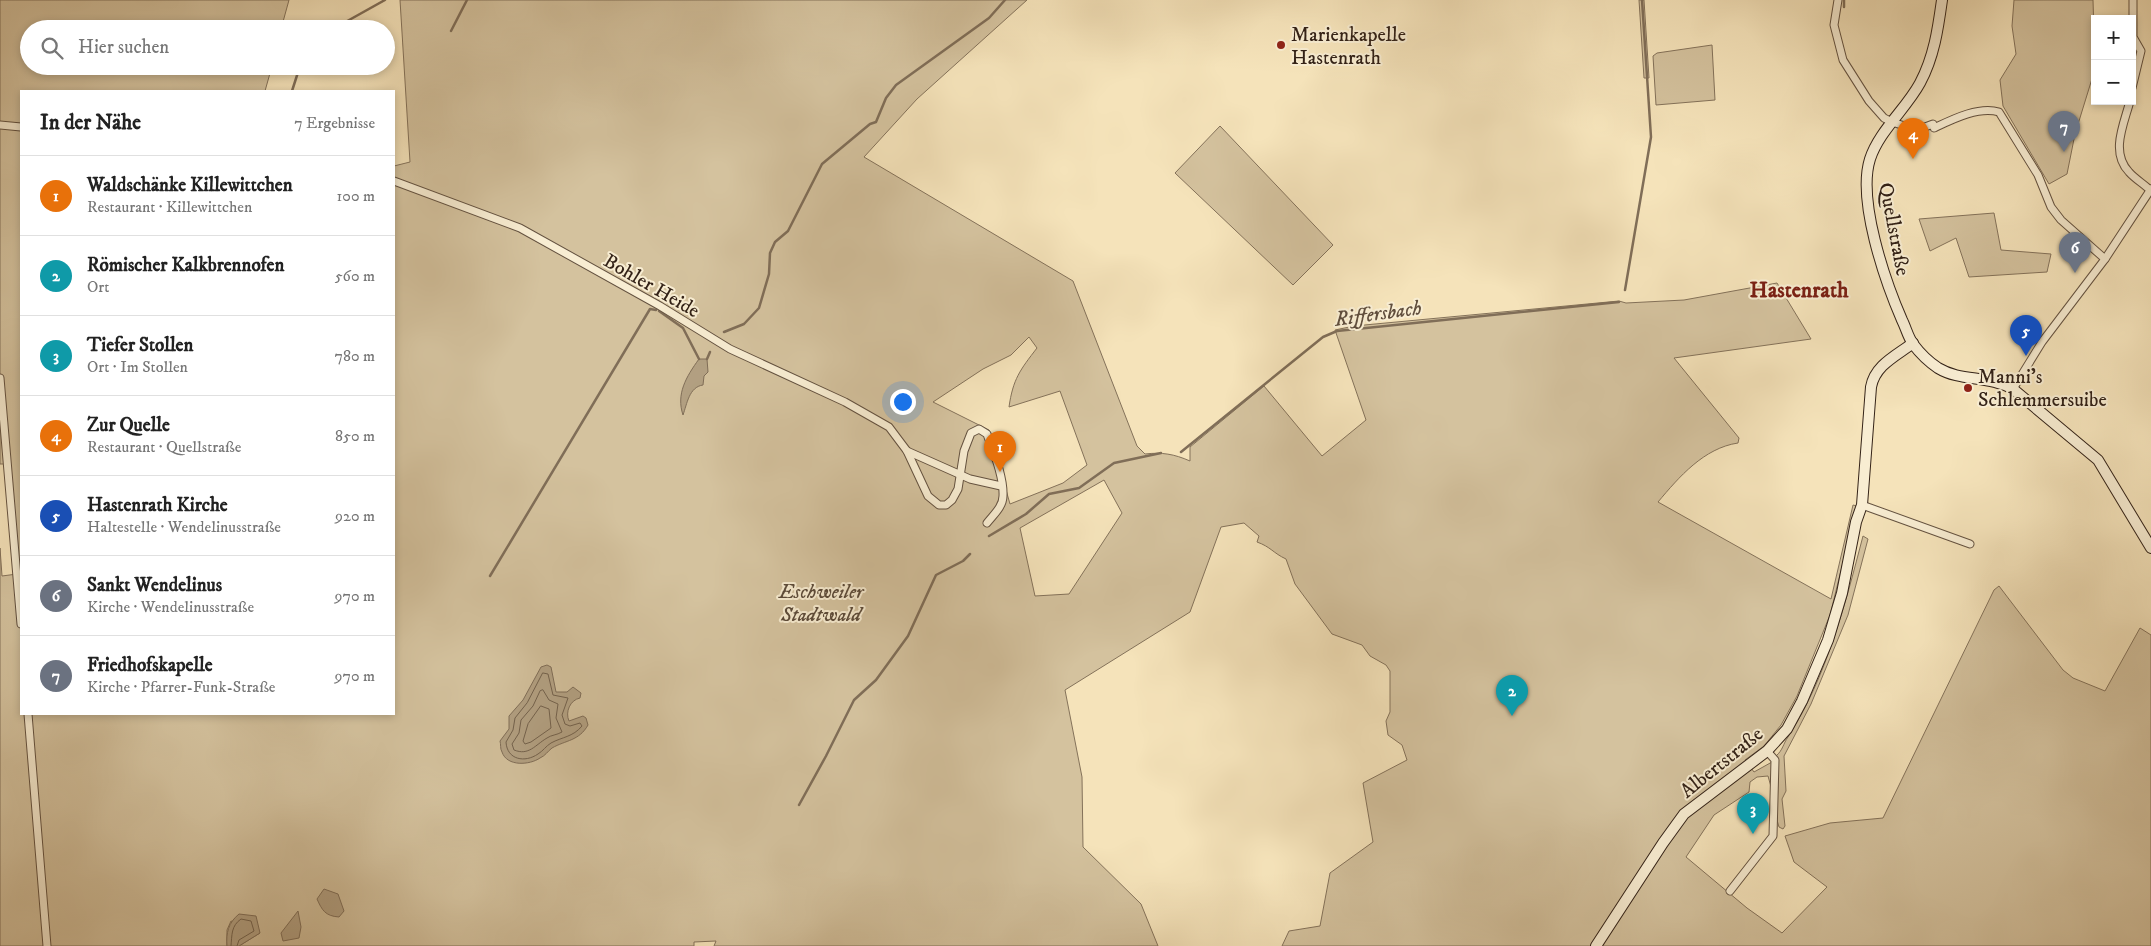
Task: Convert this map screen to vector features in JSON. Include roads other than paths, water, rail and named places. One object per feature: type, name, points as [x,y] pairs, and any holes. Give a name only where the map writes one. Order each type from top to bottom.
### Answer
[{"type":"main road","name":"Quellstraße","points":[[1913,343],[1891,295],[1882,269],[1870,212],[1866,181],[1870,159],[1878,142],[1920,84],[1934,54],[1942,0]]},
{"type":"main road","points":[[1913,343],[1938,368],[1952,374],[1997,381],[2013,389],[2098,460],[2151,548]]},
{"type":"main road","name":"Albertstraße","points":[[1596,946],[1684,814],[1768,751],[1787,729],[1802,701],[1828,640],[1842,593],[1856,522],[1862,505],[1873,376],[1885,363],[1913,343]]},
{"type":"street","points":[[1838,0],[1834,25],[1843,60],[1869,101],[1884,118],[1916,130],[1933,124],[1934,128],[1980,111],[1999,112],[2038,175],[2051,207],[2061,220],[2105,259]]},
{"type":"street","points":[[2133,0],[2133,37],[2140,51],[2136,70]]},
{"type":"street","points":[[2013,389],[2042,342],[2105,259],[2151,190],[2129,172],[2120,158],[2118,142],[2129,105]]},
{"type":"street","points":[[0,126],[20,127]]},
{"type":"street","name":"Bohler Heide","points":[[395,181],[520,228],[660,306],[730,349],[845,402],[889,427],[907,452]]},
{"type":"street","points":[[0,378],[20,612]]},
{"type":"street","points":[[907,452],[928,496],[939,505],[946,505],[952,500],[958,489],[968,439],[971,433],[979,429],[988,434],[1003,496],[1000,506],[987,523]]},
{"type":"street","points":[[907,452],[960,475],[1001,486]]},
{"type":"street","points":[[1862,505],[1970,544]]},
{"type":"street","points":[[28,715],[48,946]]},
{"type":"street","points":[[1730,891],[1773,836],[1775,760],[1768,751]]},
{"type":"water","points":[[699,359],[707,359],[708,372],[704,376],[703,385],[698,386],[692,392],[683,415],[681,400],[684,386],[690,372]]},
{"type":"water","points":[[547,665],[551,667],[556,692],[567,692],[573,687],[581,693],[580,698],[576,699],[569,707],[569,721],[583,716],[586,718],[588,725],[581,734],[552,748],[536,760],[525,763],[514,762],[505,757],[501,751],[500,741],[509,729],[509,716],[523,700],[541,667]]},
{"type":"water","points":[[324,889],[338,894],[344,911],[339,917],[327,914],[317,899]]},
{"type":"water","points":[[298,911],[301,927],[299,938],[283,941],[281,933]]},
{"type":"water","points":[[239,914],[256,916],[260,933],[239,946],[227,946],[229,928],[232,921]]},
{"type":"waterway","points":[[349,20],[385,0]]},
{"type":"waterway","points":[[451,31],[467,0]]},
{"type":"waterway","points":[[724,332],[744,324],[759,308],[769,274],[770,253],[775,242],[788,231],[822,164],[870,124],[876,122],[886,98],[896,85],[989,18],[1005,0]]},
{"type":"waterway","name":"Riffersbach","points":[[1625,290],[1651,137],[1642,0]]},
{"type":"waterway","points":[[1844,0],[1844,7]]},
{"type":"waterway","points":[[292,90],[297,75]]},
{"type":"waterway","name":"Riffersbach","points":[[1181,452],[1323,337],[1337,331],[1619,302]]},
{"type":"waterway","points":[[490,576],[650,309],[656,310]]},
{"type":"waterway","points":[[659,311],[683,328],[699,359]]},
{"type":"waterway","points":[[707,359],[710,352]]},
{"type":"waterway","points":[[989,536],[1026,514],[1049,494],[1079,488],[1114,463],[1161,453]]},
{"type":"waterway","points":[[799,805],[854,700],[876,680],[908,636],[936,575],[963,561],[970,554]]},
{"type":"place","name":"Marienkapelle Hastenrath","points":[[1281,45]]},
{"type":"place","name":"Friedhofskapelle","points":[[2064,152]]},
{"type":"place","name":"Zur Quelle","points":[[1913,159]]},
{"type":"place","name":"Sankt Wendelinus","points":[[2075,273]]},
{"type":"place","name":"Hastenrath Kirche","points":[[2026,356]]},
{"type":"place","name":"Manni's Schlemmersuibe","points":[[1968,388]]},
{"type":"place","name":"Waldschänke Killewittchen","points":[[1000,472]]},
{"type":"place","name":"Römischer Kalkbrennofen","points":[[1512,716]]},
{"type":"place","name":"Tiefer Stollen","points":[[1753,834]]},
{"type":"district","name":"Hastenrath","points":[[1799,289]]},
{"type":"park label","name":"Eschweiler Stadtwald","points":[[821,602]]}]
